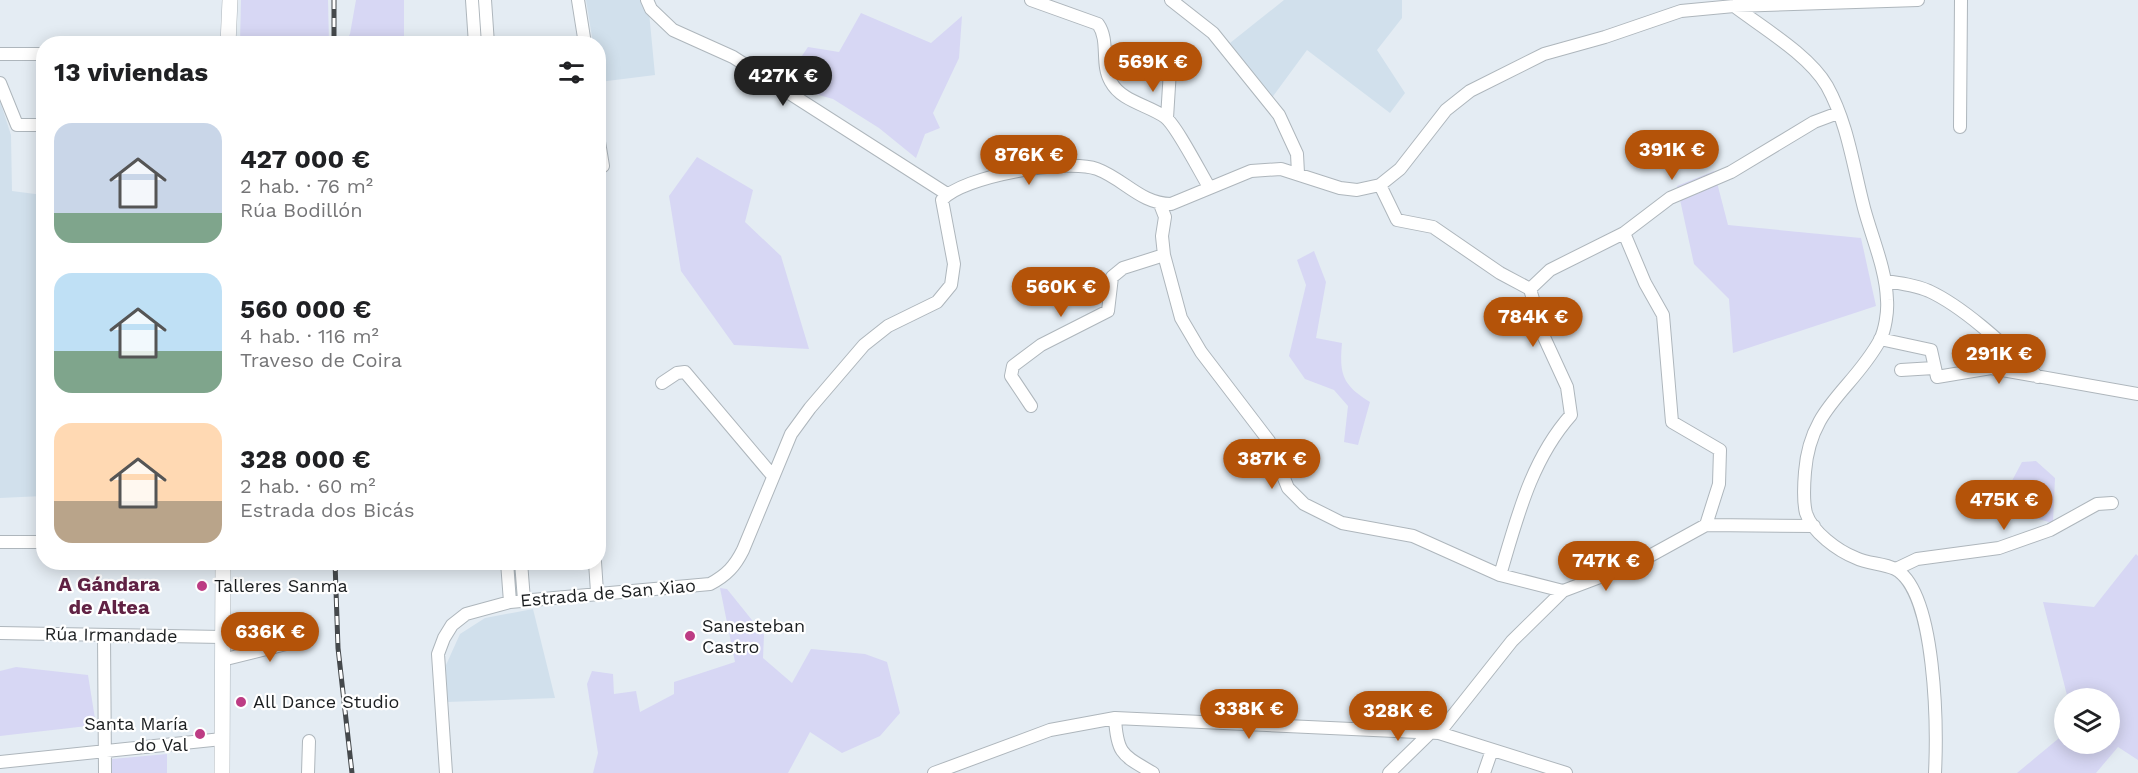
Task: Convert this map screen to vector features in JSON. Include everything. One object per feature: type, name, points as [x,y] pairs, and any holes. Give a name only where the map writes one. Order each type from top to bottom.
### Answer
[{"type":"main road","points":[[228,36],[230,0]]},
{"type":"main road","points":[[222,773],[223,570]]},
{"type":"street","points":[[472,0],[474,36]]},
{"type":"street","points":[[485,0],[487,36]]},
{"type":"street","points":[[579,0],[584,36]]},
{"type":"street","points":[[647,0],[651,9],[673,30],[733,57],[947,194],[980,179],[1079,164],[1098,169],[1148,200],[1160,204],[1172,204],[1251,171],[1281,169],[1340,188],[1357,190],[1380,185],[1400,170],[1446,110],[1470,91],[1544,54],[1605,38],[1681,11],[1734,6],[1918,0]]},
{"type":"street","points":[[1031,0],[1098,24],[1103,31],[1105,65],[1111,83],[1123,95],[1167,118],[1209,187]]},
{"type":"street","points":[[1171,0],[1213,33],[1279,115],[1297,154],[1298,173]]},
{"type":"street","points":[[1960,128],[1962,0]]},
{"type":"street","points":[[1734,6],[1800,56],[1826,85],[1850,142],[1863,204],[1885,281],[1887,302],[1880,339],[1818,420],[1807,450],[1804,483],[1806,513],[1825,538],[1856,558],[1896,569],[1908,582],[1929,638],[1936,747],[1935,773]]},
{"type":"street","points":[[0,54],[36,54]]},
{"type":"street","points":[[1167,118],[1170,70]]},
{"type":"street","points":[[0,83],[17,125],[36,125]]},
{"type":"street","points":[[1530,288],[1550,270],[1624,233],[1670,198],[1731,172],[1814,122],[1838,113]]},
{"type":"street","points":[[1380,185],[1397,220],[1434,227],[1500,273],[1530,288],[1544,337],[1567,387],[1571,415],[1553,436],[1541,457],[1520,507],[1500,575]]},
{"type":"street","name":"Estrada de San Xiao","points":[[446,773],[438,654],[452,625],[466,614],[510,602],[597,592],[710,584],[723,577],[734,567],[743,550],[790,434],[864,345],[888,326],[937,302],[951,285],[954,264],[942,200],[947,194]]},
{"type":"street","points":[[1160,204],[1165,217],[1162,236],[1164,255],[1182,318],[1200,352],[1269,441],[1287,488],[1304,504],[1342,523],[1413,536],[1500,575],[1563,591]]},
{"type":"street","points":[[1624,233],[1645,283],[1663,315],[1672,422],[1720,450],[1719,484],[1706,525]]},
{"type":"street","points":[[1031,406],[1011,376],[1013,366],[1041,345],[1108,311],[1112,277],[1123,268],[1164,255]]},
{"type":"street","points":[[1885,281],[1911,285],[1931,292],[2004,346],[2039,379]]},
{"type":"street","points":[[1880,339],[1931,350],[1937,377],[1991,368],[2039,379],[2138,394]]},
{"type":"street","points":[[1901,370],[1934,368]]},
{"type":"street","points":[[662,383],[677,373],[685,372],[772,475]]},
{"type":"street","points":[[1896,569],[1917,559],[1999,548],[2050,530],[2097,504],[2112,503]]},
{"type":"street","points":[[1389,773],[1434,734],[1512,641],[1563,591],[1637,563],[1706,525],[1814,526]]},
{"type":"street","points":[[0,542],[36,542]]},
{"type":"street","points":[[508,570],[510,602]]},
{"type":"street","points":[[522,570],[524,600]]},
{"type":"street","points":[[596,570],[597,592]]},
{"type":"street","name":"Rúa Irmandade","points":[[0,633],[222,637]]},
{"type":"street","points":[[104,635],[105,773]]},
{"type":"street","points":[[222,660],[310,638]]},
{"type":"street","points":[[1115,718],[1116,743],[1127,757],[1153,773]]},
{"type":"street","points":[[934,773],[1050,730],[1115,718],[1434,734],[1566,773]]},
{"type":"street","points":[[0,762],[222,739]]},
{"type":"street","points":[[308,773],[309,741]]},
{"type":"street","points":[[1484,773],[1492,750]]},
{"type":"shaded area","points":[[241,0],[328,0],[329,36],[240,36]]},
{"type":"shaded area","points":[[356,0],[404,0],[404,36],[349,36]]},
{"type":"shaded area","points":[[586,0],[644,0],[649,12],[655,75],[606,81],[606,36],[592,36]]},
{"type":"shaded area","points":[[1284,0],[1402,0],[1402,18],[1377,50],[1405,93],[1390,113],[1307,50],[1271,99],[1230,43]]},
{"type":"shaded area","points":[[861,13],[931,43],[962,16],[959,58],[933,113],[940,128],[925,134],[916,158],[879,128],[833,99],[790,87],[797,63],[808,47],[839,52]]},
{"type":"shaded area","points":[[0,101],[11,135],[12,191],[36,194],[36,496],[0,498]]},
{"type":"shaded area","points":[[697,157],[753,190],[745,222],[781,256],[809,349],[734,345],[681,271],[669,196]]},
{"type":"shaded area","points":[[1714,171],[1728,225],[1861,238],[1876,306],[1733,353],[1729,299],[1694,264],[1677,186]]},
{"type":"shaded area","points":[[1314,251],[1326,282],[1316,338],[1342,343],[1341,363],[1345,378],[1354,390],[1370,402],[1358,445],[1344,442],[1348,406],[1334,390],[1305,379],[1289,356],[1306,285],[1297,260]]},
{"type":"shaded area","points":[[2036,461],[2055,478],[2053,523],[2004,510],[2006,492],[2022,462]]},
{"type":"shaded area","points":[[2136,554],[2138,556],[2138,760],[2120,748],[2120,688],[2065,688],[2043,602],[2094,607]]},
{"type":"shaded area","points":[[720,588],[727,589],[764,635],[763,658],[792,683],[811,649],[865,654],[887,662],[900,713],[880,736],[842,753],[810,732],[788,773],[593,773],[598,753],[587,684],[592,671],[613,674],[614,694],[636,691],[640,712],[674,694],[674,682],[735,662]]},
{"type":"shaded area","points":[[533,609],[555,698],[447,702],[446,665],[460,634],[485,618]]},
{"type":"shaded area","points":[[16,667],[88,675],[96,725],[0,736],[0,671]]},
{"type":"shaded area","points":[[2054,742],[2054,754],[2112,754],[2096,773],[2017,773]]},
{"type":"shaded area","points":[[167,754],[167,773],[112,773],[112,759]]},
{"type":"railway","points":[[334,0],[334,36]]},
{"type":"railway","points":[[335,570],[338,648],[352,773]]},
{"type":"place","name":"Talleres Sanma","points":[[202,586]]},
{"type":"place","name":"Sanesteban Castro","points":[[690,636]]},
{"type":"place","name":"All Dance Studio","points":[[241,702]]},
{"type":"place","name":"Santa María do Val","points":[[200,734]]},
{"type":"district","name":"A Gándara de Altea","points":[[109,596]]}]
